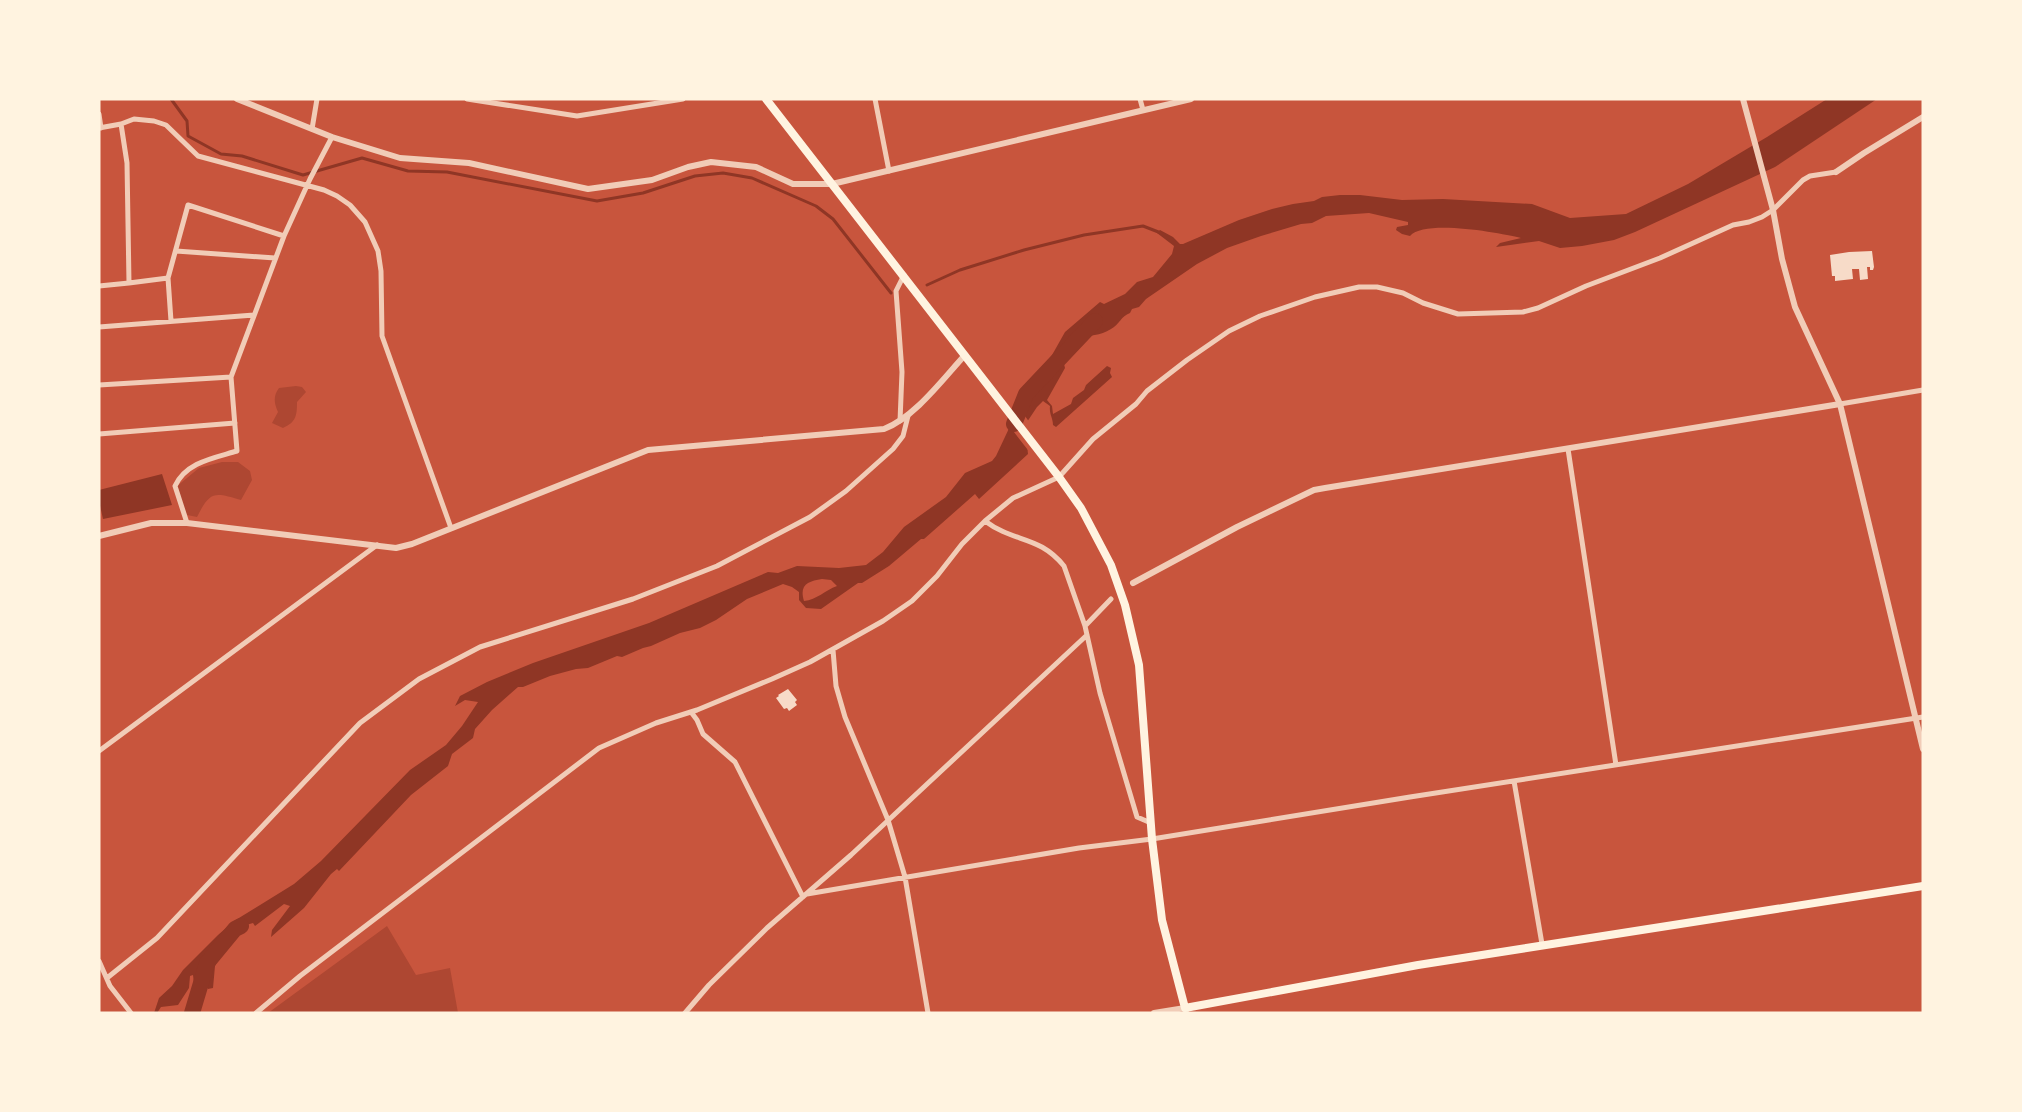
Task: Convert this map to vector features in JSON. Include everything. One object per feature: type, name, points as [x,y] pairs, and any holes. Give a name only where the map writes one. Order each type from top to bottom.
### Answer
[{"type":"highway","points":[[766,99],[1058,475],[1081,507],[1111,565],[1125,605],[1139,665],[1152,839],[1162,920],[1186,1011],[1418,965],[1923,886]]},
{"type":"street","points":[[237,99],[332,137],[400,158],[469,163],[588,189],[652,180],[688,167],[711,162],[756,167],[794,184],[832,184],[1191,99]]},
{"type":"street","points":[[312,129],[317,99]]},
{"type":"street","points":[[467,99],[503,102],[577,116],[683,99]]},
{"type":"street","points":[[875,99],[889,171]]},
{"type":"street","points":[[1140,99],[1143,111]]},
{"type":"street","points":[[1743,99],[1773,210],[1782,258],[1795,307],[1840,404],[1923,749]]},
{"type":"street","points":[[99,114],[100,128],[134,119],[154,121],[166,126],[198,156],[324,190],[350,205],[365,222],[378,251],[381,271],[382,336],[450,528]]},
{"type":"street","points":[[256,1013],[300,976],[599,748],[656,723],[691,712],[772,679],[832,650],[883,621],[912,600],[937,576],[962,544],[1013,498],[1058,475],[1093,439],[1136,404],[1147,391],[1229,331],[1288,305],[1359,287],[1377,287],[1403,292],[1423,303],[1458,314],[1523,312],[1538,308],[1586,285],[1682,249],[1733,225],[1749,222],[1773,210],[1803,180],[1810,176],[1836,172],[1923,117]]},
{"type":"street","points":[[121,124],[127,163],[129,283]]},
{"type":"street","points":[[187,523],[175,486],[178,479],[190,467],[204,460],[237,451],[231,376],[284,236],[316,165],[332,137]]},
{"type":"street","points":[[171,321],[168,278],[188,205],[284,236]]},
{"type":"street","points":[[176,251],[275,258]]},
{"type":"street","points":[[900,421],[902,362],[896,291],[903,275]]},
{"type":"street","points":[[99,286],[168,278]]},
{"type":"street","points":[[99,327],[254,315]]},
{"type":"street","points":[[99,536],[152,523],[187,523],[396,548],[648,450],[884,429],[908,416],[965,355]]},
{"type":"street","points":[[99,386],[231,376]]},
{"type":"street","points":[[1134,583],[1237,527],[1314,490],[1923,390]]},
{"type":"street","points":[[107,978],[157,938],[360,723],[418,680],[480,647],[633,599],[717,566],[810,517],[846,491],[893,449],[903,436],[908,416]]},
{"type":"street","points":[[99,434],[235,423]]},
{"type":"street","points":[[1568,449],[1616,765]]},
{"type":"street","points":[[986,521],[997,530],[1035,542],[1049,550],[1064,566],[1085,626],[1100,693],[1137,816],[1151,824]]},
{"type":"street","points":[[99,751],[377,545]]},
{"type":"street","points":[[1085,626],[1111,599]]},
{"type":"street","points":[[685,1013],[709,985],[767,928],[888,820],[1087,635]]},
{"type":"street","points":[[832,650],[836,686],[845,717],[888,820],[905,877],[928,1013]]},
{"type":"street","points":[[691,712],[703,734],[735,762],[805,895]]},
{"type":"street","points":[[805,895],[1079,848],[1152,839],[1923,717]]},
{"type":"street","points":[[1514,781],[1542,944]]},
{"type":"street","points":[[99,961],[110,986],[131,1013]]},
{"type":"street","points":[[1154,1013],[1186,1011]]},
{"type":"shaded area","points":[[1827,99],[1877,99],[1775,167],[1614,240],[1560,248],[1539,241],[1496,247],[1500,243],[1521,238],[1446,228],[1431,228],[1418,231],[1410,236],[1396,230],[1397,227],[1408,225],[1408,222],[1369,213],[1326,216],[1312,223],[1301,224],[1227,248],[1197,264],[1146,299],[1139,307],[1132,309],[1111,329],[1077,338],[1064,364],[1065,368],[1047,400],[1052,406],[1053,414],[1071,404],[1073,398],[1107,366],[1111,368],[1112,377],[1056,427],[1053,425],[1050,406],[1043,401],[1025,425],[1028,454],[979,499],[975,494],[889,566],[862,583],[858,583],[821,609],[806,608],[799,600],[799,592],[783,584],[747,599],[700,628],[680,633],[622,657],[617,656],[588,668],[550,676],[518,687],[475,729],[473,738],[452,754],[448,766],[411,795],[339,871],[337,869],[331,874],[304,908],[271,937],[272,930],[290,906],[284,904],[255,926],[253,923],[238,930],[217,948],[223,949],[215,966],[213,988],[208,989],[207,987],[208,972],[197,979],[194,984],[193,975],[190,976],[189,988],[178,1005],[161,1007],[157,1013],[154,1013],[159,998],[218,935],[234,921],[294,884],[321,861],[410,770],[446,745],[478,702],[465,700],[455,706],[460,696],[533,663],[649,623],[768,572],[778,573],[797,566],[839,568],[866,565],[883,552],[904,527],[946,497],[965,473],[992,461],[1019,407],[1029,396],[1065,332],[1100,302],[1104,304],[1125,294],[1137,282],[1153,277],[1172,254],[1174,246],[1157,233],[1160,230],[1183,244],[1239,220],[1272,209],[1340,195],[1402,200],[1443,199],[1532,204],[1570,218],[1626,214],[1688,184]],"holes":[[[817,580],[831,580],[837,586],[813,599],[804,601],[803,591],[806,585]]]},
{"type":"shaded area","points":[[302,387],[306,392],[297,402],[293,421],[283,428],[272,423],[278,412],[275,400],[277,391],[279,388]]},
{"type":"shaded area","points":[[222,462],[238,462],[250,471],[252,480],[241,500],[214,496],[206,502],[197,517],[187,515],[176,487],[199,468]]},
{"type":"shaded area","points":[[162,474],[172,505],[103,519],[99,490]]},
{"type":"shaded area","points":[[387,926],[416,975],[450,968],[458,1013],[268,1013]]},
{"type":"pier","points":[[1017,405],[1030,423],[1028,426],[1031,454],[1007,423]]},
{"type":"building","points":[[1872,251],[1874,267],[1870,270],[1870,267],[1867,267],[1868,279],[1860,280],[1859,269],[1852,269],[1853,279],[1835,281],[1835,276],[1832,276],[1830,255]]},
{"type":"building","points":[[788,689],[797,700],[795,702],[797,705],[789,711],[787,708],[784,709],[776,698]]},
{"type":"waterway","points":[[171,99],[187,121],[188,136],[221,154],[242,156],[303,175],[362,158],[408,171],[447,172],[597,201],[643,193],[695,176],[723,173],[752,178],[816,206],[833,219],[891,293]]},
{"type":"waterway","points":[[927,285],[960,270],[1024,250],[1084,235],[1143,226],[1161,233]]},
{"type":"waterway","points":[[1014,424],[1026,394],[1095,321]]},
{"type":"waterway","points":[[192,1013],[207,963],[235,929],[241,926]]}]
